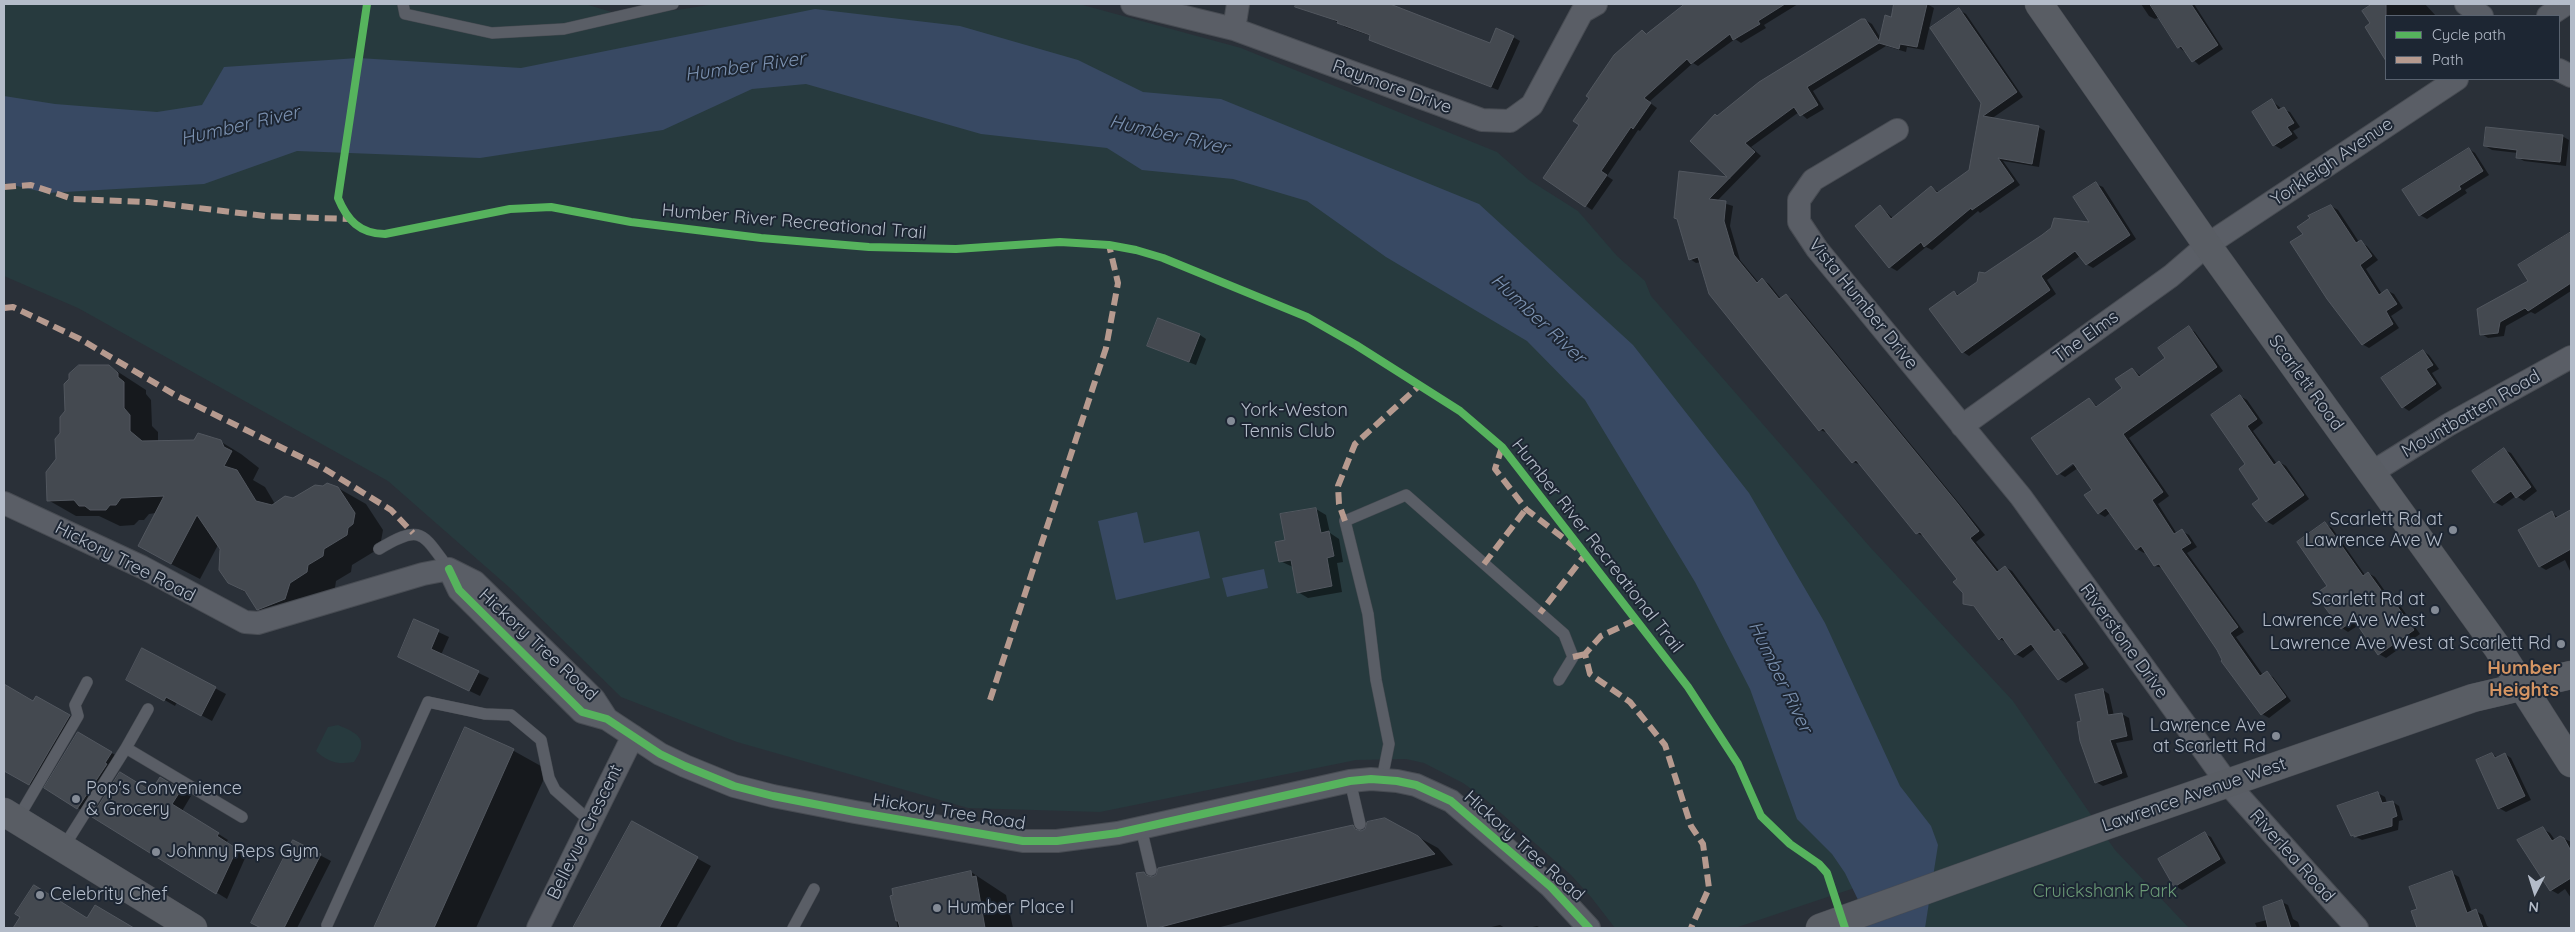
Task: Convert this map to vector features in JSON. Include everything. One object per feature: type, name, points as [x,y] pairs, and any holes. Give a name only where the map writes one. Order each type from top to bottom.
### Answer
[{"type":"main road","name":"Scarlett Road","points":[[2039,4],[2207,246],[2496,647],[2571,762]]},
{"type":"main road","name":"Lawrence Avenue West","points":[[1827,926],[2473,698],[2571,675]]},
{"type":"main road","points":[[10,816],[189,927]]},
{"type":"street","name":"Raymore Drive","points":[[1132,4],[1234,29],[1482,120],[1510,121],[1532,105],[1586,7]]},
{"type":"street","points":[[1234,29],[1238,4]]},
{"type":"street","points":[[2466,4],[2481,15]]},
{"type":"street","points":[[2550,15],[2566,4]]},
{"type":"street","name":"Yorkleigh Avenue","points":[[2207,246],[2456,80]]},
{"type":"street","name":"Vista Humber Drive","points":[[1897,130],[1813,180],[1799,200],[1799,222],[1817,249],[2021,497]]},
{"type":"street","name":"The Elms","points":[[1962,426],[2171,276],[2207,246]]},
{"type":"street","name":"Mountbatten Road","points":[[2371,473],[2448,425],[2571,357]]},
{"type":"street","name":"Riverstone Drive","points":[[2021,497],[2228,784]]},
{"type":"street","name":"Hickory Tree Road","points":[[4,503],[142,567],[245,622],[258,623],[423,574],[449,569],[475,582],[594,699],[607,719],[632,736],[685,766],[734,786],[773,796],[998,838],[1057,841],[1141,828],[1350,781],[1382,779],[1416,785],[1451,801],[1545,881],[1589,928]]},
{"type":"street","name":"Bellevue Crescent","points":[[538,928],[632,736]]},
{"type":"street","name":"Riverlea Road","points":[[2228,784],[2357,928]]},
{"type":"lane","points":[[403,4],[406,14],[492,33],[564,30],[673,4]]},
{"type":"lane","points":[[1382,779],[1389,744],[1376,680],[1368,614],[1345,521],[1406,495],[1564,634],[1573,657],[1558,680]]},
{"type":"lane","points":[[379,549],[402,536],[418,534],[426,539],[449,569]]},
{"type":"lane","points":[[10,816],[78,716],[75,705],[87,682]]},
{"type":"lane","points":[[327,925],[428,702],[485,714],[511,714],[541,740],[549,778],[555,790],[590,822]]},
{"type":"lane","points":[[63,848],[126,748],[148,709]]},
{"type":"lane","points":[[126,748],[242,817]]},
{"type":"lane","points":[[1350,781],[1360,824]]},
{"type":"lane","points":[[1141,828],[1151,870]]},
{"type":"lane","points":[[793,928],[814,889]]},
{"type":"green space","name":"Cruickshank Park","points":[[4,4],[585,4],[615,13],[677,10],[715,4],[1079,4],[1241,48],[1497,152],[1529,180],[1578,211],[1617,256],[1645,281],[1651,296],[1870,547],[2013,701],[2115,850],[2189,928],[1902,928],[1926,919],[1935,861],[1735,928],[1615,928],[1571,875],[1485,799],[1463,783],[1424,763],[1406,759],[1356,760],[1100,812],[968,808],[737,742],[621,697],[510,588],[388,481],[78,308],[4,276]]},
{"type":"green space","points":[[338,725],[352,731],[360,739],[361,748],[354,762],[334,762],[316,751],[328,727]]},
{"type":"water","name":"Humber River","points":[[815,9],[960,26],[1078,60],[1143,92],[1221,99],[1479,204],[1633,345],[1749,493],[1825,623],[1900,786],[1931,826],[1938,845],[1925,928],[1866,928],[1862,908],[1845,873],[1832,854],[1797,819],[1750,689],[1695,582],[1585,400],[1527,341],[1386,257],[1307,201],[1233,179],[1142,170],[1107,148],[981,134],[806,84],[752,89],[663,130],[480,158],[297,151],[204,184],[47,193],[4,183],[4,96],[55,104],[157,112],[202,105],[224,67],[358,58],[521,68]]},
{"type":"water","points":[[1137,512],[1144,543],[1199,531],[1210,578],[1116,600],[1098,521]]},
{"type":"water","points":[[1264,569],[1268,588],[1227,597],[1222,578]]},
{"type":"building","points":[[1296,4],[1390,4],[1490,43],[1496,28],[1514,36],[1491,87],[1369,40],[1370,35],[1337,23],[1338,21],[1295,7]]},
{"type":"building","points":[[1685,4],[1785,4],[1758,21],[1760,24],[1733,40],[1730,34],[1691,64],[1687,59],[1644,98],[1651,103],[1633,129],[1631,127],[1601,171],[1607,175],[1585,207],[1543,178],[1579,125],[1573,121],[1589,98],[1586,96],[1614,55],[1642,30],[1646,34]]},
{"type":"building","points":[[1894,4],[1927,4],[1917,47],[1900,44],[1899,49],[1879,43],[1807,87],[1818,105],[1800,116],[1794,107],[1745,143],[1755,152],[1709,199],[1726,201],[1724,221],[1734,255],[1757,283],[1762,278],[1779,299],[1786,294],[1979,531],[1970,538],[1997,572],[2005,566],[2054,632],[2058,629],[2083,664],[2058,680],[2031,644],[2015,655],[2002,637],[1999,640],[1974,606],[1963,604],[1963,593],[1953,582],[1957,579],[1920,532],[1916,534],[1856,460],[1852,463],[1823,428],[1819,431],[1709,294],[1698,257],[1689,260],[1677,219],[1674,218],[1679,171],[1727,177],[1690,141],[1715,114],[1717,116],[1759,82],[1861,19],[1865,19],[1879,41],[1885,15],[1891,17]]},
{"type":"building","points":[[2150,4],[2191,4],[2218,45],[2192,62],[2181,46],[2178,48]]},
{"type":"building","points":[[2372,4],[2386,4],[2385,59],[2365,27],[2370,23],[2362,11]]},
{"type":"building","points":[[1959,8],[2017,92],[1983,116],[2039,126],[2032,164],[1998,158],[2014,181],[1972,210],[1971,208],[1924,247],[1921,242],[1889,268],[1855,226],[1880,205],[1891,219],[1931,186],[1937,193],[1969,170],[1981,103],[1930,28]]},
{"type":"building","points":[[2272,99],[2278,110],[2284,107],[2294,123],[2287,127],[2292,134],[2273,146],[2252,112]]},
{"type":"building","points":[[2486,127],[2563,135],[2560,162],[2516,158],[2517,150],[2484,146]]},
{"type":"building","points":[[2469,148],[2483,171],[2459,186],[2461,189],[2419,216],[2402,190]]},
{"type":"building","points":[[2096,182],[2130,235],[2086,265],[2075,251],[2041,276],[2050,290],[1962,353],[1929,309],[1954,291],[1957,296],[1977,282],[1979,272],[1985,273],[2042,235],[2051,228],[2054,218],[2089,222],[2073,197]]},
{"type":"building","points":[[2331,205],[2356,243],[2361,240],[2372,256],[2360,265],[2379,295],[2387,289],[2397,304],[2386,311],[2393,324],[2362,345],[2327,299],[2290,242],[2303,234],[2297,227],[2310,218],[2308,216]]},
{"type":"building","points":[[2571,232],[2571,283],[2528,311],[2525,308],[2500,322],[2498,333],[2480,335],[2477,309],[2528,281],[2518,265]]},
{"type":"building","points":[[1158,318],[1200,334],[1189,362],[1147,346]]},
{"type":"building","points":[[2189,326],[2217,367],[2123,434],[2163,492],[2152,500],[2174,534],[2182,529],[2191,543],[2181,549],[2238,627],[2230,633],[2260,676],[2267,671],[2286,697],[2261,715],[2221,661],[2217,650],[2159,564],[2154,566],[2141,546],[2136,550],[2106,508],[2098,514],[2084,495],[2092,490],[2073,463],[2057,475],[2031,438],[2089,398],[2096,407],[2122,388],[2115,379],[2132,368],[2139,377],[2165,358],[2158,348]]},
{"type":"building","points":[[2423,350],[2433,365],[2426,369],[2436,384],[2402,408],[2381,378]]},
{"type":"building","points":[[79,365],[109,365],[118,373],[118,377],[124,382],[124,408],[130,415],[130,431],[142,441],[194,440],[198,433],[221,440],[224,447],[232,451],[224,466],[237,470],[256,501],[272,505],[285,496],[293,498],[315,485],[323,486],[327,483],[338,487],[355,513],[353,524],[348,528],[347,535],[324,549],[323,556],[308,565],[307,572],[290,583],[285,599],[257,610],[245,591],[228,583],[219,570],[220,549],[197,515],[171,564],[138,546],[164,496],[121,498],[116,505],[110,505],[106,510],[90,510],[85,506],[79,506],[74,500],[47,501],[46,472],[56,459],[55,439],[60,433],[60,417],[65,411],[64,384],[69,379],[69,374]]},
{"type":"building","points":[[2240,395],[2257,419],[2247,426],[2274,465],[2279,461],[2304,495],[2266,522],[2252,504],[2259,499],[2239,469],[2245,464],[2211,415]]},
{"type":"building","points":[[2504,448],[2531,487],[2516,498],[2511,491],[2494,503],[2472,471]]},
{"type":"building","points":[[1316,508],[1321,533],[1329,531],[1334,556],[1327,558],[1332,586],[1297,593],[1291,560],[1279,562],[1275,542],[1285,540],[1280,514]]},
{"type":"building","points":[[2571,510],[2571,549],[2539,567],[2518,530],[2552,511],[2555,518]]},
{"type":"building","points":[[2325,522],[2363,576],[2368,572],[2389,601],[2392,599],[2414,630],[2378,655],[2354,620],[2341,629],[2315,594],[2327,586],[2297,542]]},
{"type":"building","points":[[414,619],[439,630],[431,649],[479,671],[469,691],[398,657]]},
{"type":"building","points":[[142,648],[216,687],[201,716],[166,697],[164,701],[126,680]]},
{"type":"building","points":[[4,684],[33,701],[36,696],[70,715],[29,785],[4,771]]},
{"type":"building","points":[[2103,689],[2108,715],[2122,713],[2127,736],[2110,740],[2122,773],[2095,783],[2080,741],[2077,722],[2081,721],[2075,695]]},
{"type":"building","points":[[465,727],[514,749],[434,928],[374,928]]},
{"type":"building","points":[[78,732],[112,752],[105,763],[107,764],[77,809],[44,788]]},
{"type":"building","points":[[2492,753],[2495,758],[2505,753],[2525,796],[2498,809],[2476,760]]},
{"type":"building","points":[[120,772],[151,791],[160,777],[181,790],[172,804],[219,833],[217,836],[237,849],[216,894],[92,817]]},
{"type":"building","points":[[2378,792],[2382,803],[2393,801],[2397,816],[2392,818],[2392,826],[2354,837],[2354,835],[2351,836],[2337,806]]},
{"type":"building","points":[[1385,818],[1418,836],[1435,854],[1157,928],[1148,928],[1136,873],[1144,872],[1152,877],[1156,875],[1158,868],[1353,825],[1355,829],[1361,831],[1365,829],[1367,822]]},
{"type":"building","points":[[632,821],[698,857],[659,928],[573,928]]},
{"type":"building","points":[[2543,827],[2552,841],[2560,836],[2564,838],[2571,851],[2571,878],[2550,891],[2517,840]]},
{"type":"building","points":[[2205,832],[2220,859],[2174,887],[2158,859]]},
{"type":"building","points":[[293,840],[321,854],[284,928],[261,928],[251,923]]},
{"type":"building","name":"Humber Place I","points":[[971,871],[972,877],[976,876],[985,928],[900,928],[898,921],[896,921],[890,896],[893,895],[892,889]]},
{"type":"building","points":[[2452,871],[2467,913],[2476,909],[2483,928],[2417,928],[2411,911],[2417,909],[2409,887]]},
{"type":"building","points":[[34,885],[87,918],[95,905],[134,928],[13,928],[20,917],[15,914]]},
{"type":"building","points":[[2282,900],[2291,928],[2268,928],[2263,907]]},
{"type":"marked path","points":[[4,187],[31,185],[73,199],[148,202],[265,216],[349,219]]},
{"type":"marked path","points":[[990,700],[1106,348],[1118,283],[1109,245]]},
{"type":"marked path","points":[[4,308],[13,307],[80,339],[177,396],[323,468],[391,510],[413,533]]},
{"type":"marked path","points":[[1345,521],[1339,504],[1338,486],[1355,444],[1419,386]]},
{"type":"marked path","points":[[1502,447],[1495,469],[1526,509],[1585,555],[1540,613]]},
{"type":"marked path","points":[[1484,564],[1526,509]]},
{"type":"marked path","points":[[1635,620],[1601,636],[1585,654],[1590,674],[1630,702],[1665,745],[1691,826],[1703,844],[1709,888],[1691,928]]},
{"type":"marked path","points":[[1573,657],[1585,654]]},
{"type":"cycle path","name":"Humber River Recreational Trail","points":[[367,4],[338,198],[350,219],[368,231],[385,234],[510,209],[551,207],[631,222],[761,238],[869,247],[956,249],[1060,242],[1109,245],[1163,258],[1307,317],[1356,345],[1460,411],[1502,447],[1688,687],[1738,764],[1761,816],[1790,844],[1819,864],[1827,873],[1845,928]]},
{"type":"cycle path","points":[[449,569],[459,590],[582,712],[607,719],[660,754],[734,786],[773,796],[855,812],[1023,841],[1057,841],[1118,833],[1350,781],[1371,779],[1397,781],[1416,785],[1451,801],[1551,887],[1589,928]]},
{"type":"place","name":"York-Weston Tennis Club","points":[[1231,421]]},
{"type":"place","name":"Scarlett Rd at Lawrence Ave W","points":[[2453,530]]},
{"type":"place","name":"Scarlett Rd at Lawrence Ave West","points":[[2435,610]]},
{"type":"place","name":"Lawrence Ave West at Scarlett Rd","points":[[2561,644]]},
{"type":"place","name":"Lawrence Ave at Scarlett Rd","points":[[2276,736]]},
{"type":"place","name":"Pop's Convenience & Grocery","points":[[76,799]]},
{"type":"place","name":"Johnny Reps Gym","points":[[156,852]]},
{"type":"place","name":"Celebrity Chef","points":[[40,895]]},
{"type":"place","name":"Humber Place I","points":[[937,908]]},
{"type":"district","name":"Humber Heights","points":[[2524,679]]}]
